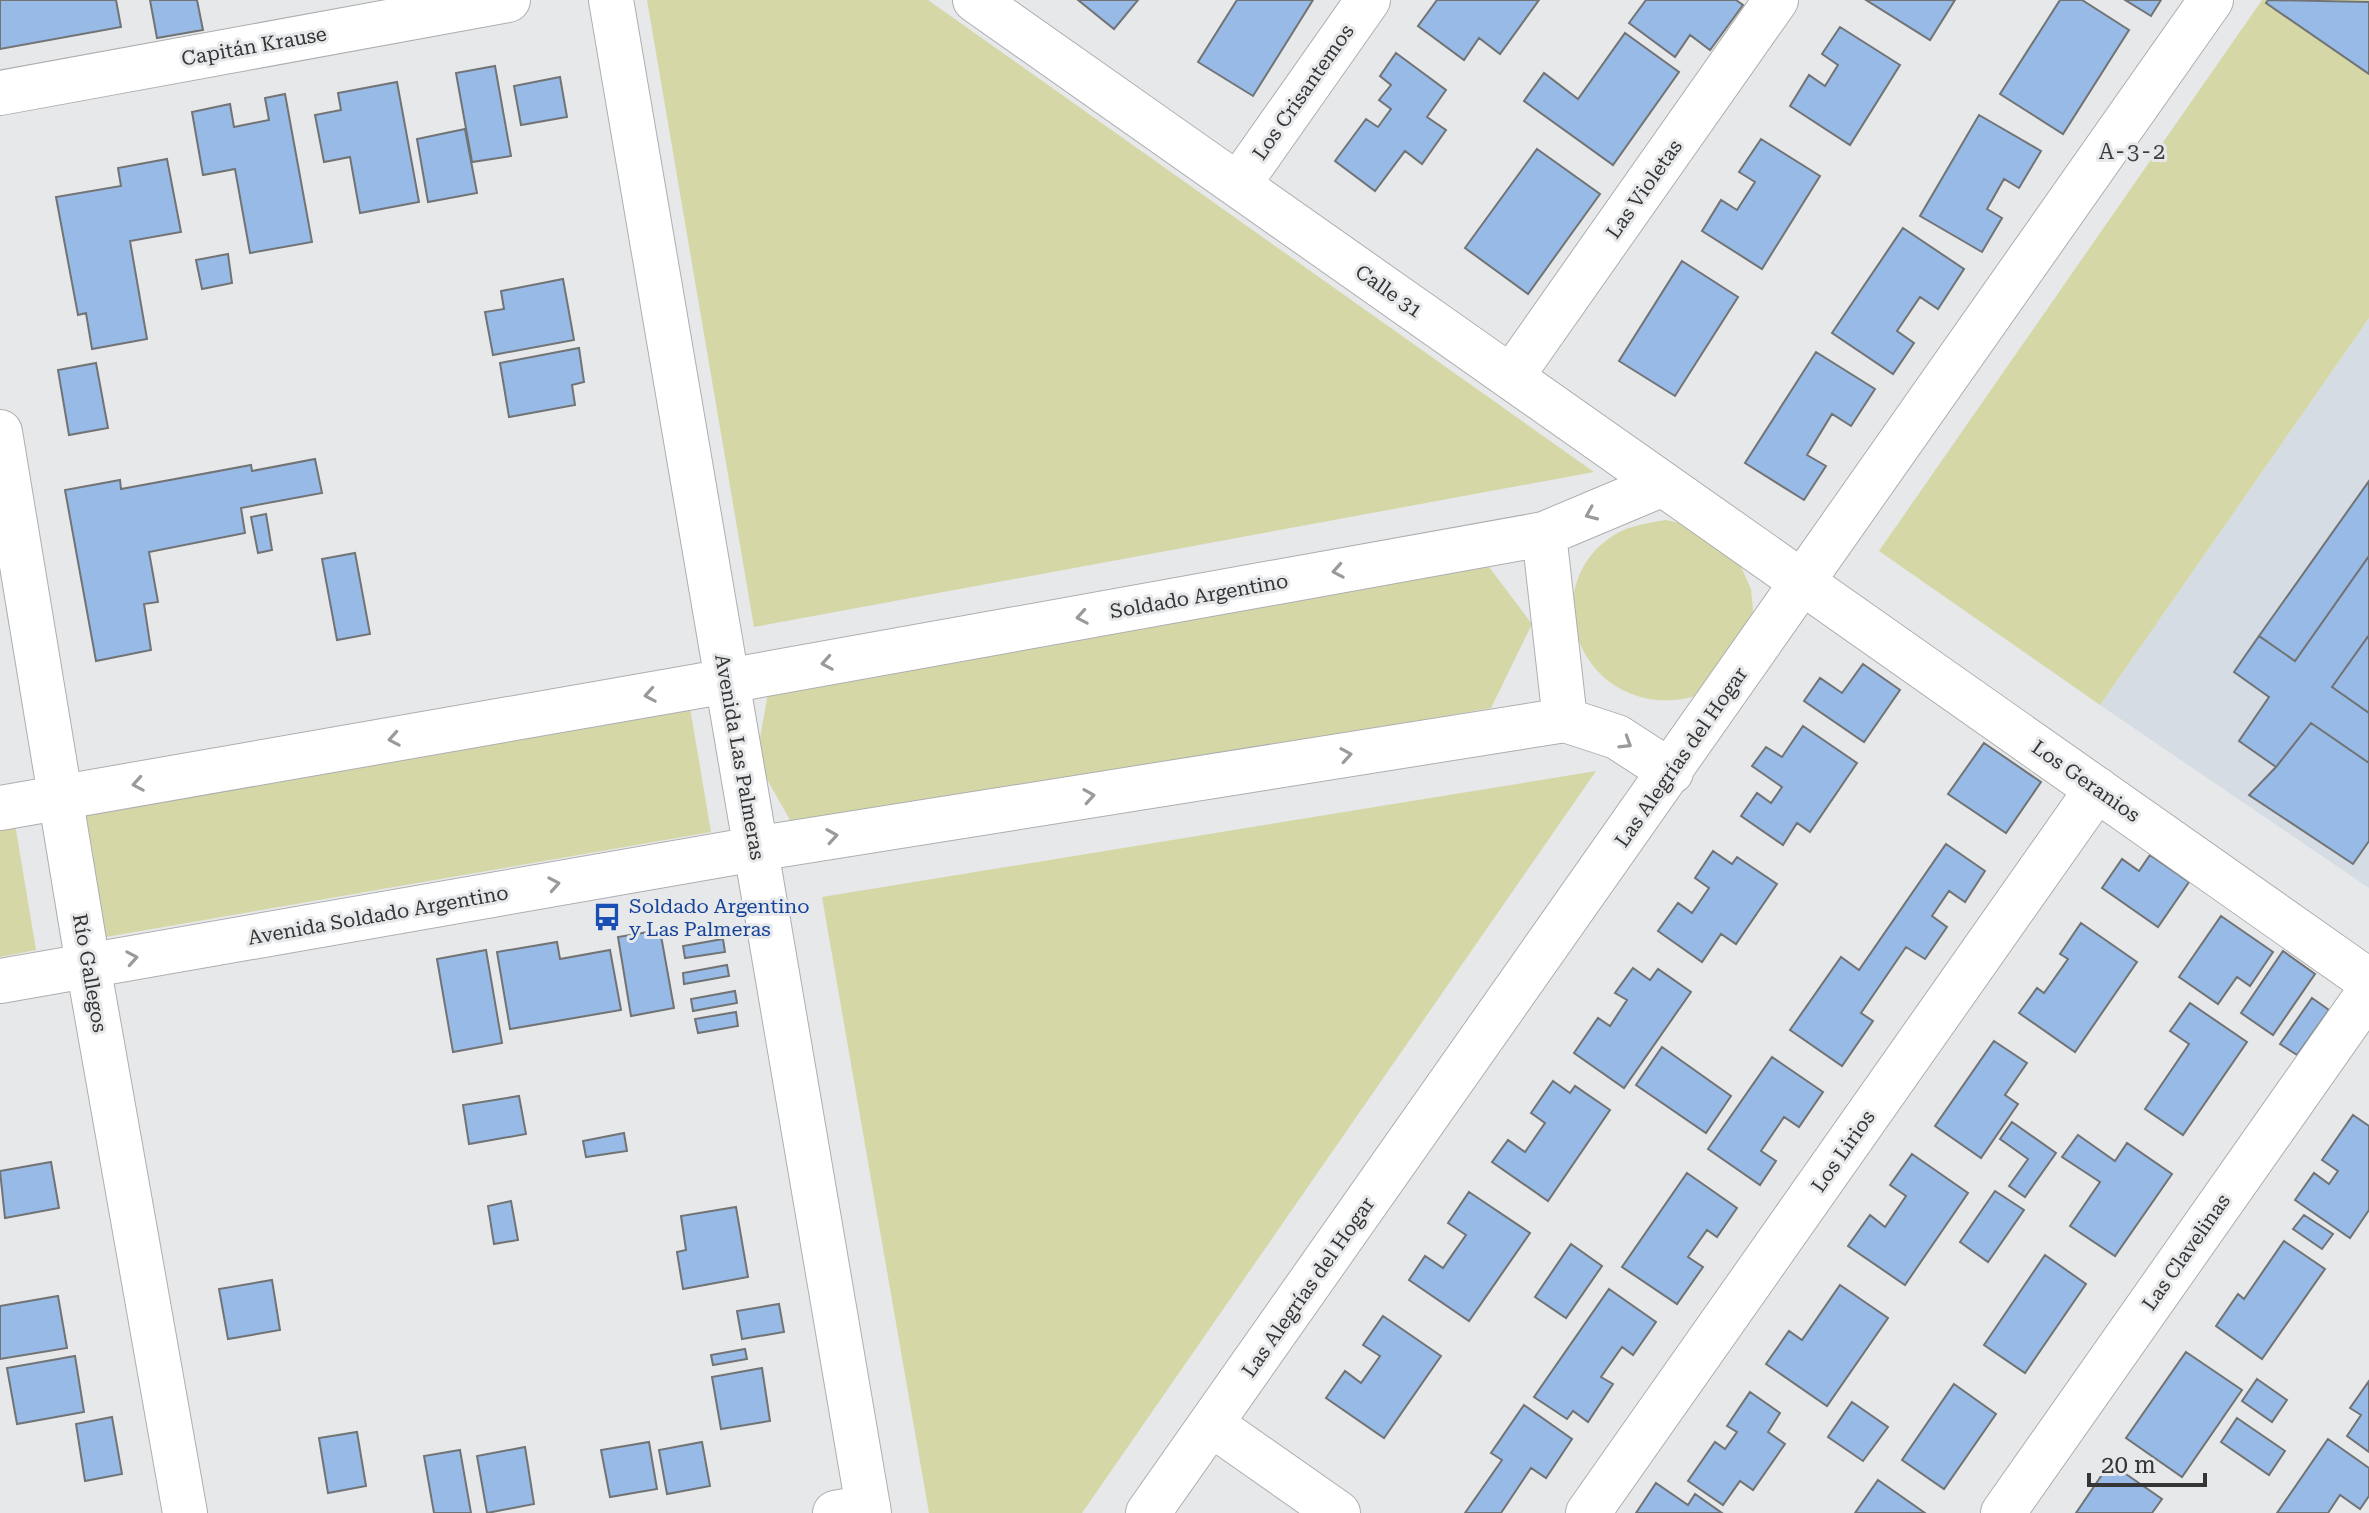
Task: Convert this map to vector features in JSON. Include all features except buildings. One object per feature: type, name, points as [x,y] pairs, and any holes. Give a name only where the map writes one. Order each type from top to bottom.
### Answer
[{"type":"street","name":"Capitán Krause","points":[[0,93],[508,0]]},
{"type":"street","name":"Avenida Las Palmeras","points":[[611,0],[755,849],[857,1511]]},
{"type":"street","name":"Calle 31","points":[[975,0],[1802,582]]},
{"type":"street","name":"Los Crisantemos","points":[[1238,185],[1368,0]]},
{"type":"street","name":"Las Violetas","points":[[1511,377],[1776,0]]},
{"type":"street","name":"Las Alegrías del Hogar","points":[[1148,1513],[2211,0]]},
{"type":"street","name":"Río Gallegos","points":[[0,432],[88,965],[185,1513]]},
{"type":"street","name":"Soldado Argentino","points":[[727,681],[1544,534],[1663,484]]},
{"type":"street","points":[[1544,534],[1565,720]]},
{"type":"street","name":"Los Geranios","points":[[1802,582],[2369,981]]},
{"type":"street","points":[[0,808],[727,681]]},
{"type":"street","points":[[755,849],[1565,720],[1617,737],[1671,772]]},
{"type":"street","name":"Los Lirios","points":[[1588,1513],[2097,789]]},
{"type":"street","name":"Avenida Soldado Argentino","points":[[0,981],[755,849]]},
{"type":"street","name":"Las Clavelinas","points":[[2003,1513],[2369,992]]},
{"type":"street","points":[[1211,1424],[1338,1513]]},
{"type":"shaded area","points":[[2369,318],[2369,888],[2100,705]]},
{"type":"green space","points":[[647,0],[928,0],[1594,472],[754,627]]},
{"type":"green space","points":[[2262,0],[2369,0],[2369,318],[2100,705],[1879,551]]},
{"type":"green space","points":[[1666,520],[1694,526],[1738,560],[1751,589],[1754,620],[1704,690],[1684,699],[1657,700],[1627,692],[1604,677],[1586,656],[1576,631],[1573,605],[1578,579],[1591,555],[1620,532]]},
{"type":"green space","points":[[1480,555],[1532,624],[1491,708],[795,829],[756,760],[769,688]]},
{"type":"green space","points":[[688,696],[711,832],[106,937],[84,801]]},
{"type":"green space","points":[[1596,771],[1082,1513],[929,1513],[822,897]]},
{"type":"green space","points":[[15,824],[36,950],[0,957],[0,827]]},
{"type":"place","name":"Soldado Argentino y Las Palmeras","points":[[607,917]]},
{"type":"district","name":"A-3-2","points":[[2133,151]]}]
